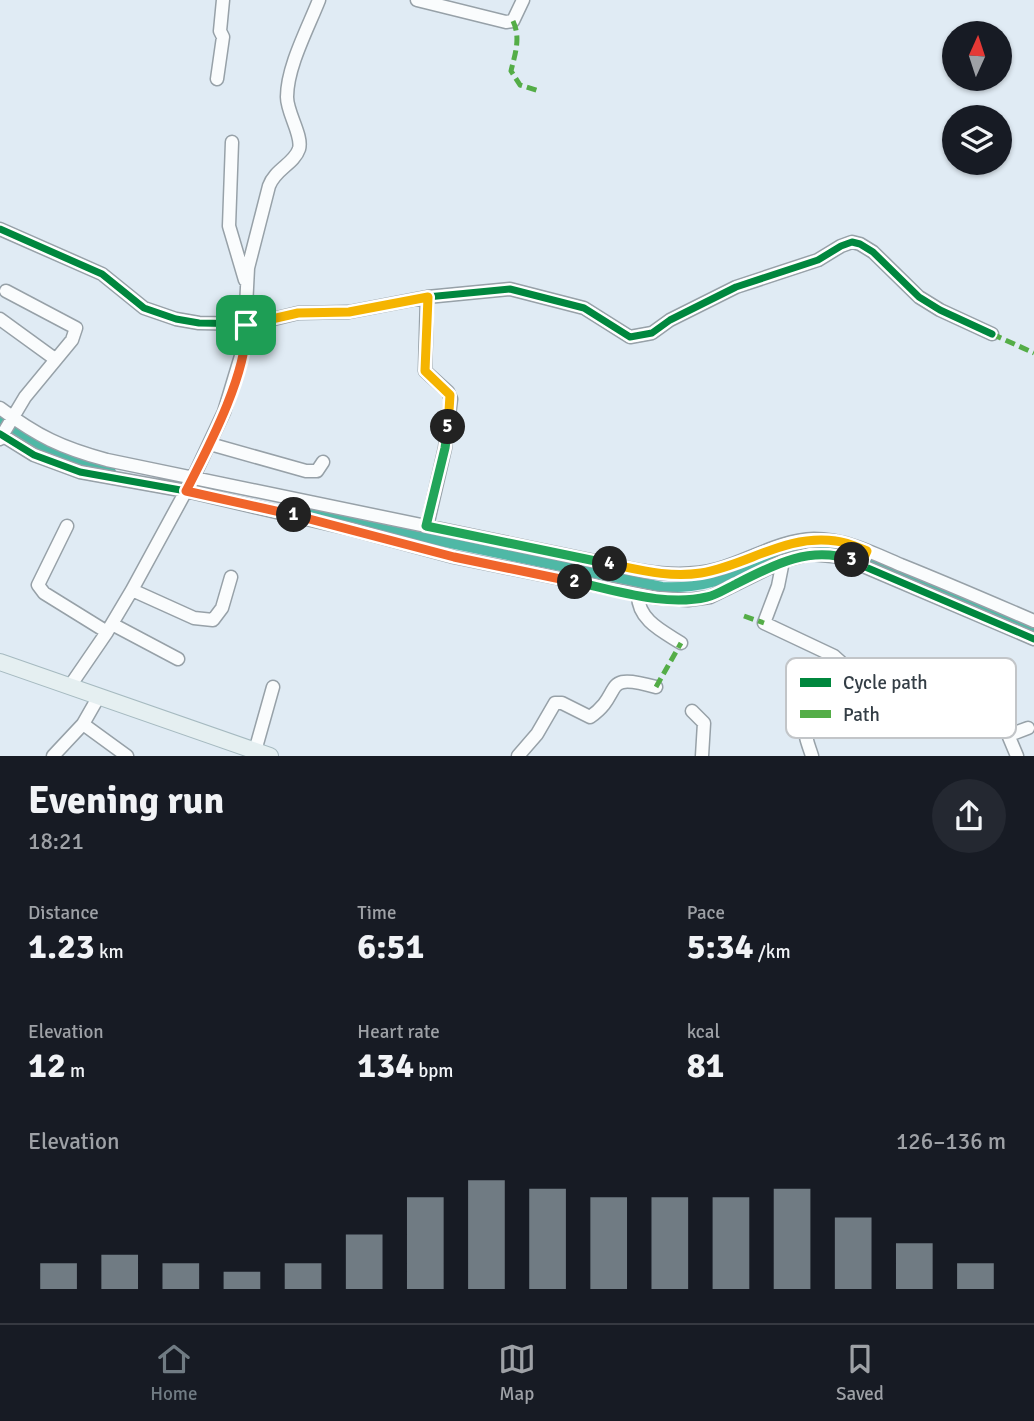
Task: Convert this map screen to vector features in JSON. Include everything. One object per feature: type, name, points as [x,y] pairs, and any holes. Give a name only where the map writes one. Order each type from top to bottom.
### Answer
[{"type":"main road","points":[[0,662],[262,753]]},
{"type":"street","points":[[217,79],[223,37],[219,31],[223,0]]},
{"type":"street","points":[[69,686],[132,590],[190,484],[210,444],[235,377],[246,336],[246,283],[251,254],[272,177],[299,149],[300,142],[288,107],[287,94],[295,61],[319,0]]},
{"type":"street","points":[[417,0],[506,22],[513,21],[523,0]]},
{"type":"street","points":[[232,142],[229,226],[246,283]]},
{"type":"street","points":[[0,229],[102,274],[145,308],[176,319],[199,323],[246,323],[298,313],[349,312],[428,297],[510,289],[584,309],[630,337],[640,337],[736,287],[818,260],[852,242],[873,251],[919,297],[940,310],[992,334]]},
{"type":"street","points":[[5,430],[24,397],[72,340],[76,328],[6,291]]},
{"type":"street","points":[[426,526],[445,448],[452,399],[425,371],[428,297]]},
{"type":"street","points":[[0,319],[55,359]]},
{"type":"street","points":[[0,408],[5,430],[60,467],[106,478],[190,484],[426,526],[666,574],[687,575],[718,569],[787,543],[813,539],[839,541],[864,557],[911,577],[1034,621]]},
{"type":"street","points":[[5,430],[44,439],[68,449],[303,517],[454,557],[638,595],[676,600],[710,597],[783,561],[810,554],[864,557]]},
{"type":"street","points":[[210,444],[306,471],[317,471],[323,462]]},
{"type":"street","points":[[67,526],[38,585],[44,593],[109,628],[178,659]]},
{"type":"street","points":[[783,561],[778,586],[764,623],[836,658]]},
{"type":"street","points":[[132,590],[194,618],[213,620],[222,608],[231,577]]},
{"type":"street","points":[[911,577],[1034,639]]},
{"type":"street","points":[[638,595],[640,609],[647,619],[681,643]]},
{"type":"street","points":[[518,756],[537,734],[555,703],[562,703],[590,717],[619,683],[633,681],[656,687]]},
{"type":"street","points":[[262,753],[273,687]]},
{"type":"street","points":[[53,756],[83,724],[99,696]]},
{"type":"street","points":[[692,711],[704,723],[702,756]]},
{"type":"street","points":[[83,724],[127,756]]},
{"type":"street","points":[[1016,733],[1028,728]]},
{"type":"street","points":[[807,738],[812,756]]},
{"type":"street","points":[[1009,738],[1017,756]]},
{"type":"waterway","points":[[0,422],[52,454],[111,472]]},
{"type":"waterway","points":[[305,513],[662,587],[716,581],[790,552],[805,549],[841,549],[1034,631]]},
{"type":"marked path","points":[[513,21],[517,40],[511,71],[520,85],[539,91]]},
{"type":"marked path","points":[[992,334],[1034,353]]},
{"type":"marked path","points":[[744,616],[764,623]]},
{"type":"marked path","points":[[656,687],[681,643]]},
{"type":"cycle path","points":[[0,229],[102,274],[144,308],[176,319],[199,323],[253,324],[298,313],[349,312],[427,297],[510,289],[584,308],[630,337],[652,333],[670,320],[736,287],[818,260],[852,242],[873,252],[919,297],[940,310],[992,334]]},
{"type":"cycle path","points":[[0,434],[34,455],[80,472],[186,491],[350,529],[454,557],[656,598],[688,600],[710,597],[783,561],[810,554],[842,557],[1034,639]]},
{"type":"route","points":[[428,297],[425,371],[452,399],[445,448],[426,526],[666,574],[687,575],[718,569],[787,543],[813,539],[839,541],[867,551],[861,564],[827,554],[810,554],[762,570],[710,597],[676,600],[454,557],[303,517],[186,491],[224,412],[244,346],[246,325],[298,313],[349,312],[428,297]]}]
